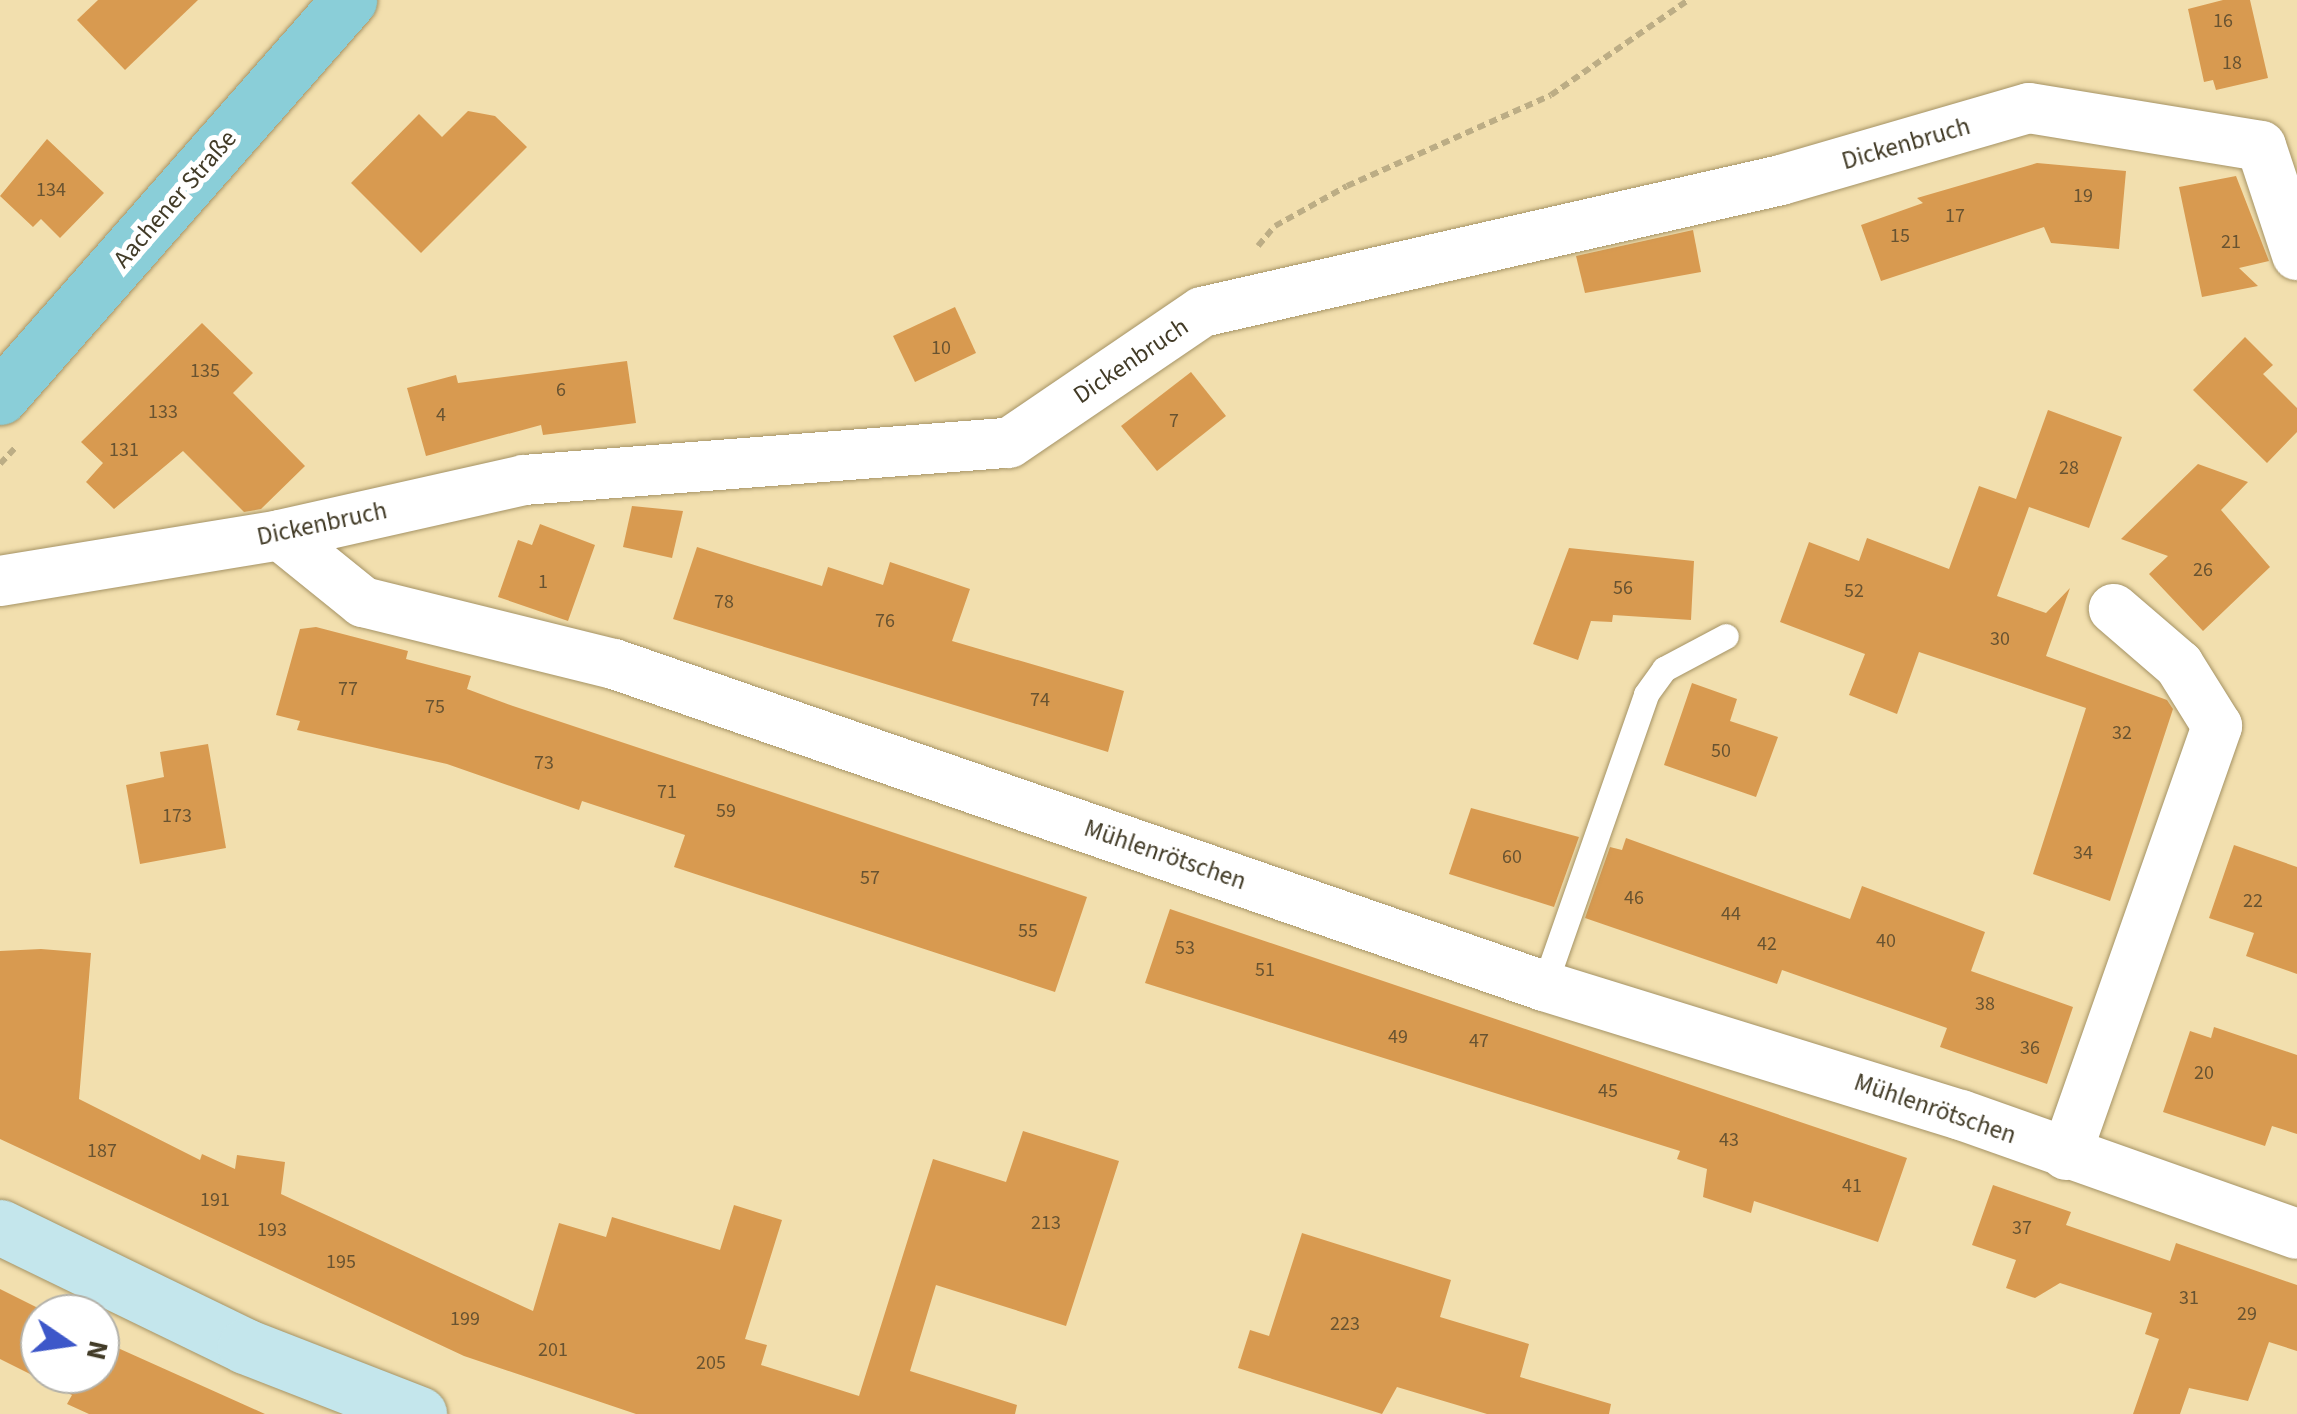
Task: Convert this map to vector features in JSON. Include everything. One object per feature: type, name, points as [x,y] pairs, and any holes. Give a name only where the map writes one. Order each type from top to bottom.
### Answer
[{"type":"main road","name":"Aachener Straße","points":[[0,397],[349,0]]},
{"type":"street","name":"Dickenbruch","points":[[0,581],[280,534],[524,480],[1009,443],[1202,312],[1781,180],[2030,108],[2261,146],[2297,254]]},
{"type":"street","name":"Mühlenrötschen","points":[[280,534],[363,602],[614,664],[1544,986],[2297,1234]]},
{"type":"street","points":[[2066,1155],[2217,726],[2180,665],[2114,610]]},
{"type":"street","points":[[0,1227],[245,1346],[419,1414]]},
{"type":"lane","points":[[1544,986],[1646,694],[1664,669],[1726,636]]},
{"type":"path","points":[[1202,312],[1275,226],[1551,95],[1688,0]]},
{"type":"building","points":[[98,0],[198,0],[125,70],[77,20]]},
{"type":"building","points":[[2223,0],[2250,0],[2268,78],[2216,90],[2213,80],[2204,82],[2188,9]]},
{"type":"building","points":[[468,111],[495,116],[527,147],[421,253],[351,183],[419,114],[442,137]]},
{"type":"building","points":[[47,139],[104,193],[60,238],[41,219],[33,227],[0,196]]},
{"type":"building","points":[[2037,163],[2126,171],[2119,249],[2051,243],[2044,227],[1881,281],[1861,225],[1923,203],[1917,198]]},
{"type":"building","points":[[2236,176],[2269,261],[2239,268],[2258,286],[2202,297],[2179,187]]},
{"type":"building","points":[[1693,230],[1701,272],[1585,293],[1576,256]]},
{"type":"building","points":[[955,307],[976,353],[915,382],[893,336]]},
{"type":"building","points":[[202,323],[253,373],[233,393],[305,466],[261,509],[244,512],[183,451],[114,509],[86,482],[103,463],[81,442]]},
{"type":"building","points":[[2245,337],[2273,365],[2263,374],[2297,408],[2297,432],[2267,463],[2193,390]]},
{"type":"building","points":[[627,361],[636,423],[543,435],[541,425],[426,456],[407,388],[456,375],[458,383]]},
{"type":"building","points":[[1191,372],[1226,416],[1157,471],[1121,426]]},
{"type":"building","points":[[2048,410],[2122,437],[2089,528],[2029,507],[1997,596],[2046,613],[2070,588],[2046,656],[2167,700],[2173,709],[2110,901],[2033,874],[2086,708],[1919,652],[1897,714],[1849,695],[1865,654],[1780,622],[1809,542],[1859,561],[1867,538],[1949,569],[1979,486],[2016,499]]},
{"type":"building","points":[[2198,464],[2248,482],[2221,510],[2270,567],[2203,631],[2149,574],[2168,556],[2121,539]]},
{"type":"building","points":[[632,506],[683,511],[672,558],[623,547]]},
{"type":"building","points":[[540,524],[595,545],[568,621],[498,597],[518,540],[532,545]]},
{"type":"building","points":[[697,547],[822,586],[828,567],[883,585],[890,562],[970,589],[952,641],[1124,691],[1108,752],[673,619]]},
{"type":"building","points":[[1569,548],[1694,561],[1691,620],[1613,615],[1612,622],[1591,621],[1578,660],[1533,644]]},
{"type":"building","points":[[316,627],[408,651],[406,659],[471,676],[467,689],[513,706],[1087,897],[1055,992],[674,867],[685,835],[582,801],[579,810],[447,764],[297,730],[300,721],[276,715],[300,629]]},
{"type":"building","points":[[1692,683],[1737,699],[1730,721],[1778,737],[1756,797],[1664,765]]},
{"type":"building","points":[[208,744],[226,848],[140,864],[126,785],[164,777],[160,752]]},
{"type":"building","points":[[1471,808],[1579,837],[1554,907],[1449,874]]},
{"type":"building","points":[[1626,838],[1850,919],[1862,886],[1985,932],[1971,971],[2073,1007],[2047,1084],[1940,1047],[1947,1028],[1782,970],[1777,984],[1585,918],[1610,847],[1622,850]]},
{"type":"building","points":[[2234,845],[2297,867],[2297,974],[2246,956],[2254,933],[2209,918]]},
{"type":"building","points":[[1170,909],[1907,1158],[1878,1242],[1754,1201],[1751,1213],[1703,1197],[1707,1169],[1677,1159],[1680,1151],[1145,983]]},
{"type":"building","points":[[0,951],[91,953],[79,1099],[200,1160],[202,1154],[235,1169],[237,1155],[285,1162],[281,1194],[533,1311],[559,1223],[606,1237],[612,1217],[720,1250],[734,1205],[782,1220],[745,1339],[767,1345],[761,1365],[859,1396],[933,1159],[1006,1182],[1023,1131],[1119,1161],[1066,1326],[936,1285],[910,1371],[1017,1405],[1015,1414],[636,1414],[464,1356],[0,1139]]},
{"type":"building","points":[[2214,1027],[2297,1055],[2297,1134],[2272,1126],[2265,1146],[2163,1112],[2190,1031],[2211,1038]]},
{"type":"building","points":[[1993,1185],[2071,1212],[2066,1225],[2170,1261],[2176,1243],[2297,1285],[2297,1351],[2269,1342],[2248,1401],[2189,1388],[2180,1414],[2133,1414],[2159,1339],[2145,1334],[2152,1313],[2060,1283],[2035,1298],[2006,1288],[2016,1260],[1972,1245]]},
{"type":"building","points":[[1302,1233],[1451,1280],[1440,1317],[1529,1344],[1520,1377],[1611,1404],[1609,1414],[1487,1414],[1397,1387],[1382,1414],[1238,1368],[1250,1330],[1269,1336]]},
{"type":"building","points":[[0,1289],[20,1299],[20,1369],[0,1359]]},
{"type":"building","points":[[120,1349],[265,1414],[89,1414],[67,1404],[72,1395],[120,1394]]}]
